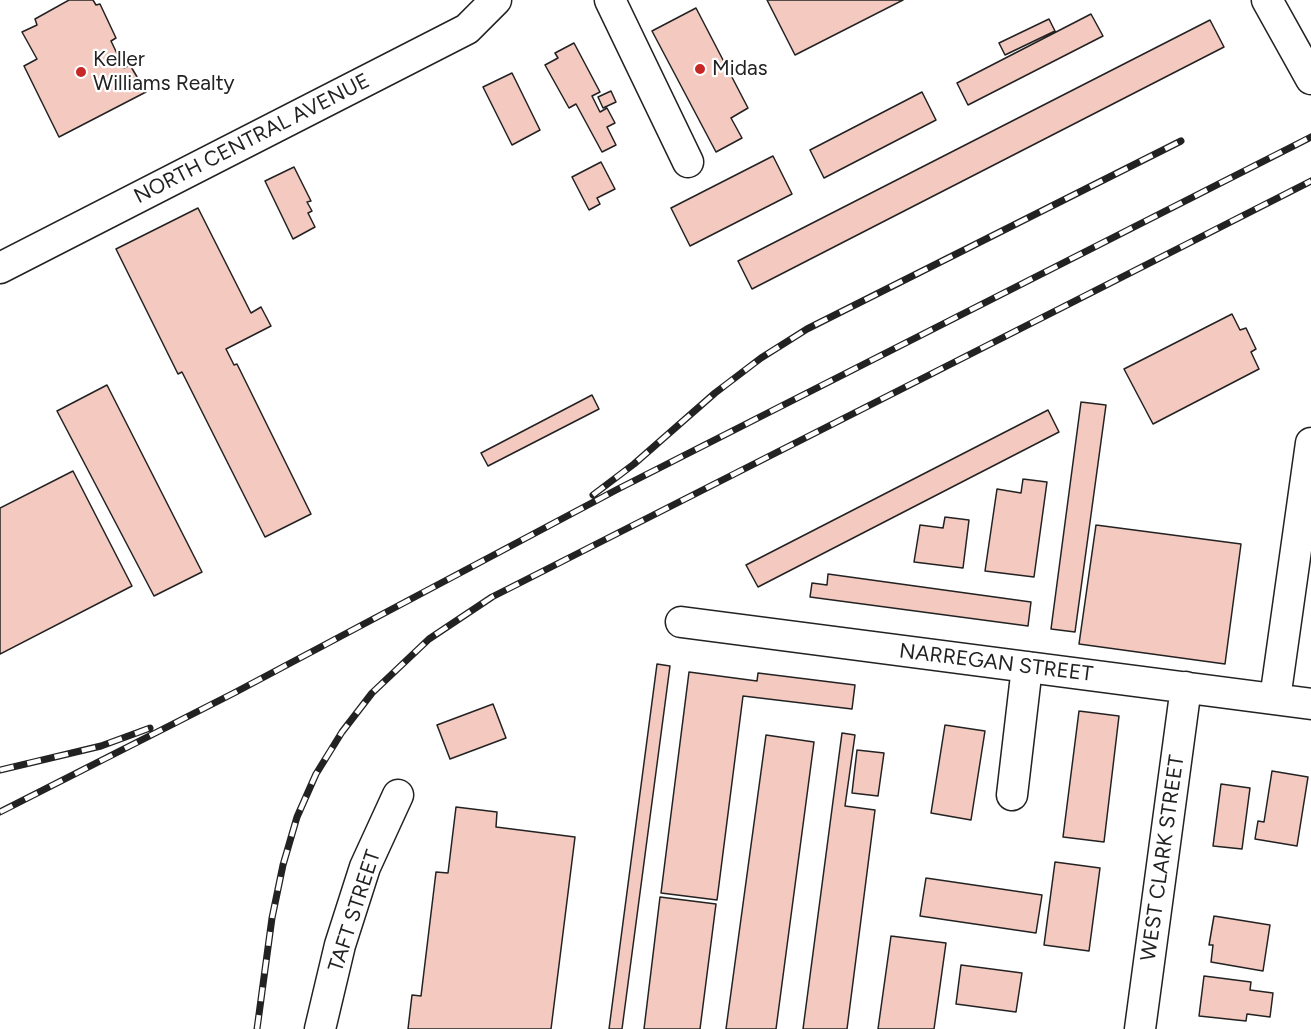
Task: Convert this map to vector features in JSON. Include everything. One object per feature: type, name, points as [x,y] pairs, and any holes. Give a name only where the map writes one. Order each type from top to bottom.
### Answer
[{"type":"street","name":"NORTH CENTRAL AVENUE","points":[[0,268],[467,29],[483,16],[496,0]]},
{"type":"street","points":[[610,0],[688,162]]},
{"type":"street","points":[[1267,0],[1311,79]]},
{"type":"street","points":[[1275,699],[1311,443]]},
{"type":"street","name":"NARREGAN STREET","points":[[681,622],[1311,704]]},
{"type":"street","points":[[1012,795],[1027,667]]},
{"type":"street","name":"WEST CLARK STREET","points":[[1140,1029],[1186,687]]},
{"type":"street","name":"TAFT STREET","points":[[321,1029],[340,945],[365,867],[398,795]]},
{"type":"building","name":"Keller Williams Realty","points":[[69,0],[93,0],[96,5],[100,4],[116,38],[111,41],[124,68],[130,65],[146,92],[59,137],[24,66],[37,59],[22,32],[37,25],[35,19]]},
{"type":"building","points":[[767,0],[903,0],[795,55]]},
{"type":"building","name":"Midas","points":[[696,8],[748,108],[731,118],[742,138],[716,152],[652,31]]},
{"type":"building","points":[[1091,14],[1103,36],[968,105],[957,83]]},
{"type":"building","points":[[1049,19],[1055,31],[1005,55],[999,43]]},
{"type":"building","points":[[1210,20],[1224,47],[752,289],[738,261]]},
{"type":"building","points":[[574,43],[600,92],[592,96],[600,112],[607,108],[615,123],[607,127],[616,145],[602,152],[576,104],[569,108],[545,65],[558,58],[555,53]]},
{"type":"building","points":[[512,73],[540,130],[512,145],[483,87]]},
{"type":"building","points":[[611,91],[616,102],[603,108],[598,97]]},
{"type":"building","points":[[922,92],[936,120],[824,178],[810,150]]},
{"type":"building","points":[[773,156],[792,194],[690,246],[671,208]]},
{"type":"building","points":[[601,162],[615,189],[597,198],[600,204],[589,210],[572,177]]},
{"type":"building","points":[[294,167],[311,201],[307,202],[312,211],[308,213],[315,227],[293,239],[265,181]]},
{"type":"building","points":[[198,208],[251,313],[261,307],[271,326],[226,349],[234,365],[237,364],[311,514],[265,537],[182,372],[178,374],[116,249]]},
{"type":"building","points":[[1232,314],[1240,330],[1246,328],[1256,349],[1251,352],[1259,369],[1153,424],[1124,369]]},
{"type":"building","points":[[107,385],[202,572],[154,596],[57,411]]},
{"type":"building","points":[[592,395],[599,409],[488,466],[481,453]]},
{"type":"building","points":[[1081,402],[1106,405],[1075,632],[1051,629]]},
{"type":"building","points":[[1048,410],[1059,432],[758,587],[746,565]]},
{"type":"building","points":[[73,471],[132,586],[0,654],[0,508]]},
{"type":"building","points":[[1023,479],[1047,482],[1034,577],[985,571],[997,489],[1021,493]]},
{"type":"building","points":[[945,517],[969,520],[963,568],[914,562],[920,525],[943,528]]},
{"type":"building","points":[[1096,525],[1241,544],[1225,664],[1079,644]]},
{"type":"building","points":[[828,574],[1031,602],[1028,626],[810,597],[812,583],[827,585]]},
{"type":"building","points":[[657,664],[670,666],[622,1029],[609,1029]]},
{"type":"building","points":[[689,672],[757,681],[758,673],[855,685],[852,709],[743,696],[717,900],[661,893]]},
{"type":"building","points":[[493,704],[506,738],[450,759],[437,725]]},
{"type":"building","points":[[1079,711],[1119,716],[1104,842],[1063,837]]},
{"type":"building","points":[[945,725],[985,731],[971,820],[931,813]]},
{"type":"building","points":[[842,733],[855,735],[845,806],[875,810],[847,1029],[803,1029]]},
{"type":"building","points":[[766,735],[814,742],[776,1029],[726,1029]]},
{"type":"building","points":[[857,750],[884,753],[878,796],[852,793]]},
{"type":"building","points":[[1272,771],[1308,777],[1297,846],[1255,839],[1258,821],[1264,822]]},
{"type":"building","points":[[1221,784],[1250,788],[1242,849],[1213,846]]},
{"type":"building","points":[[456,807],[497,812],[496,827],[575,837],[551,1029],[408,1029],[412,995],[421,996],[436,872],[448,873]]},
{"type":"building","points":[[1055,862],[1100,868],[1089,951],[1044,945]]},
{"type":"building","points":[[926,878],[1042,895],[1036,933],[920,916]]},
{"type":"building","points":[[660,897],[716,904],[700,1029],[644,1029]]},
{"type":"building","points":[[1214,916],[1270,925],[1263,971],[1211,962],[1213,945],[1209,945]]},
{"type":"building","points":[[891,936],[946,943],[934,1029],[878,1029]]},
{"type":"building","points":[[961,965],[1022,973],[1016,1012],[956,1004]]},
{"type":"building","points":[[1204,976],[1251,982],[1250,990],[1273,993],[1270,1017],[1247,1014],[1246,1021],[1199,1016]]},
{"type":"railway","points":[[0,812],[234,693],[618,489],[1311,137]]},
{"type":"railway","points":[[593,495],[634,464],[715,393],[761,358],[807,329],[1181,141]]},
{"type":"railway","points":[[257,1029],[272,918],[283,865],[297,817],[316,774],[342,732],[372,693],[429,639],[492,597],[1311,181]]},
{"type":"railway","points":[[0,770],[101,746],[150,728]]},
{"type":"place","name":"Midas","points":[[700,69]]},
{"type":"place","name":"Keller Williams Realty","points":[[81,72]]}]
